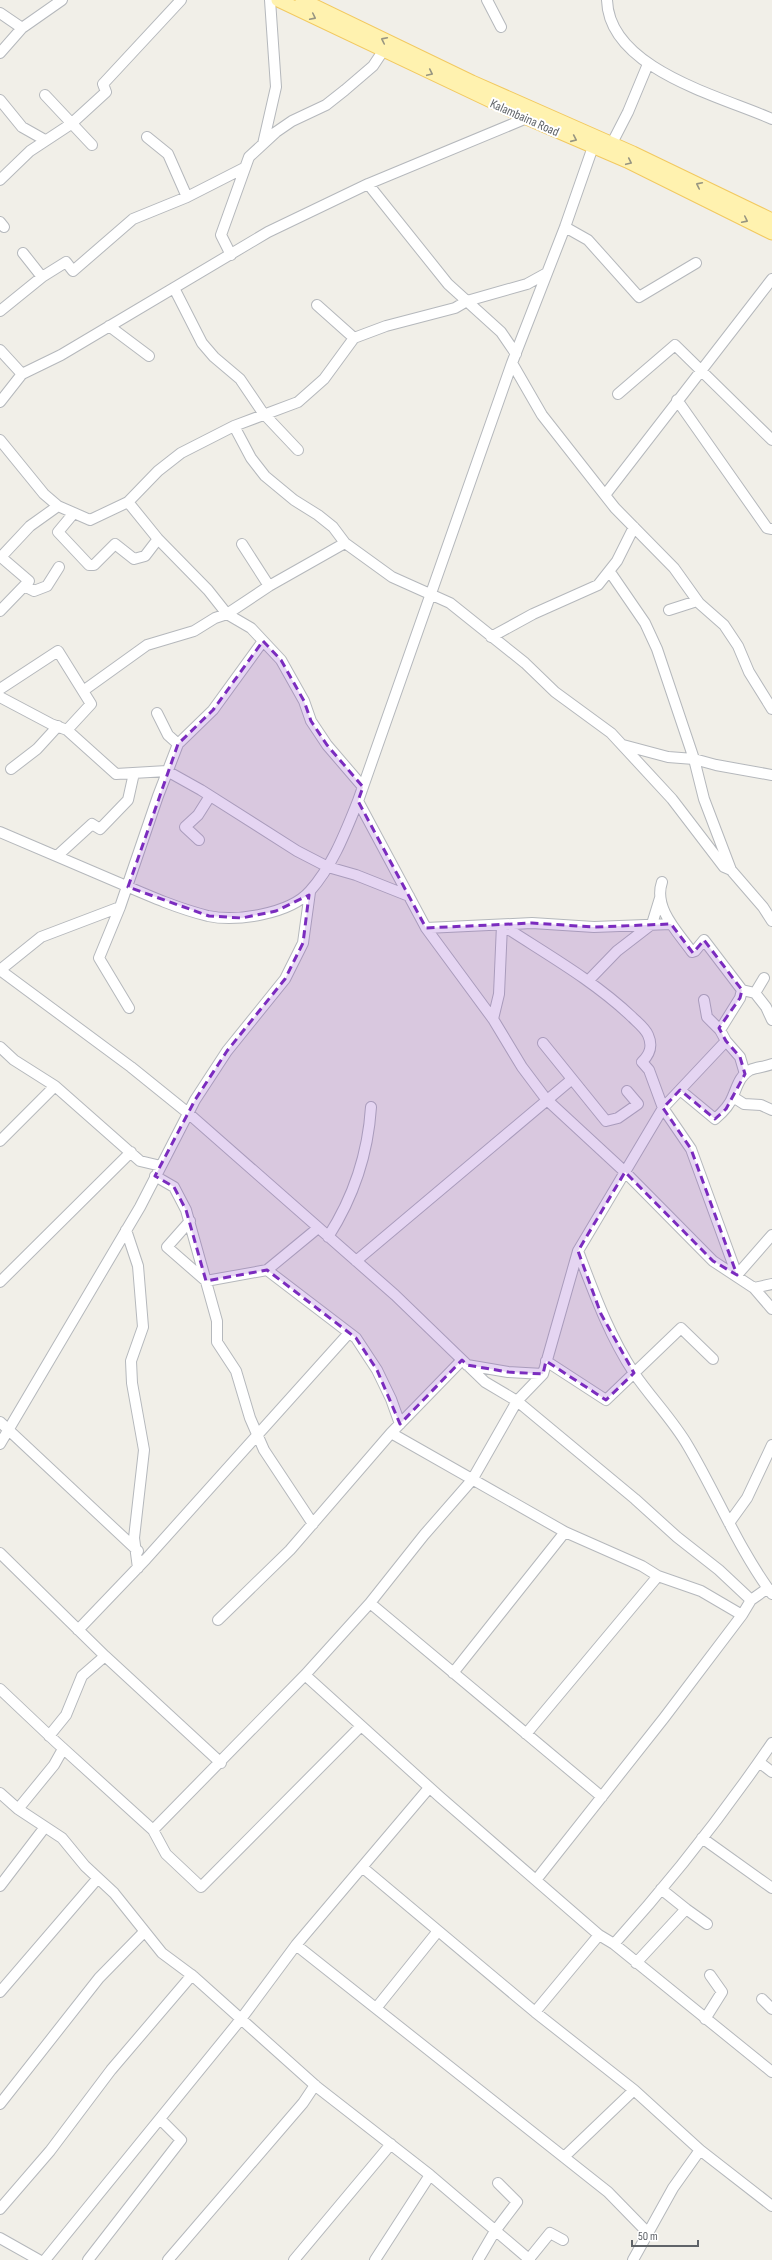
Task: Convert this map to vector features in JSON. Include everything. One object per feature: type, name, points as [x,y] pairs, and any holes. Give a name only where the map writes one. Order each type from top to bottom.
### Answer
[{"type":"main road","name":"Kalambaina Road","points":[[278,0],[527,118],[609,148],[772,233]]},
{"type":"main road","points":[[302,0],[595,142]]},
{"type":"main road","points":[[609,148],[772,220]]},
{"type":"street","points":[[0,53],[22,28],[62,0]]},
{"type":"street","points":[[0,180],[30,151],[71,124],[106,92],[103,84],[181,0]]},
{"type":"street","points":[[263,144],[276,87],[270,0]]},
{"type":"street","points":[[487,0],[501,27]]},
{"type":"street","points":[[607,0],[607,8],[613,27],[624,43],[648,64],[689,85],[772,119]]},
{"type":"street","points":[[0,13],[22,28]]},
{"type":"street","points":[[231,255],[221,235],[230,214],[244,168],[249,157],[292,121],[326,105],[345,90],[373,66],[383,51]]},
{"type":"street","points":[[609,148],[628,112],[648,64]]},
{"type":"street","points":[[45,95],[92,145]]},
{"type":"street","points":[[0,100],[22,127],[45,140]]},
{"type":"street","points":[[0,402],[22,374],[61,355],[268,232],[368,184],[527,118]]},
{"type":"street","points":[[147,137],[168,154],[187,197]]},
{"type":"street","points":[[0,832],[167,903],[209,916],[242,918],[276,910],[298,900],[310,892],[328,867],[358,801],[514,359],[565,227],[595,142]]},
{"type":"street","points":[[0,311],[42,277],[66,262],[73,271],[133,220],[187,197],[244,168]]},
{"type":"street","points":[[368,184],[448,284],[501,332],[542,415],[605,495],[634,528],[674,568],[697,601],[724,625],[738,646],[749,672],[772,709]]},
{"type":"street","points":[[565,227],[588,240],[639,297],[696,263]]},
{"type":"street","points":[[23,253],[42,277]]},
{"type":"street","points":[[0,440],[30,478],[58,506],[90,520],[128,502],[158,471],[181,453],[234,426],[298,402],[324,379],[354,338],[422,315],[454,308],[467,301],[527,284],[547,273]]},
{"type":"street","points":[[605,495],[772,279]]},
{"type":"street","points":[[174,288],[202,343],[240,379],[263,414],[298,450]]},
{"type":"street","points":[[317,305],[354,338]]},
{"type":"street","points":[[109,326],[149,356]]},
{"type":"street","points":[[618,394],[675,344],[772,440]]},
{"type":"street","points":[[0,350],[22,374]]},
{"type":"street","points":[[677,400],[766,528],[772,529]]},
{"type":"street","points":[[234,426],[250,458],[265,476],[294,500],[318,515],[333,527],[345,543],[392,577],[450,603],[525,663],[555,692],[611,732],[672,799],[724,867],[731,870]]},
{"type":"street","points":[[128,502],[158,539],[208,590],[227,614],[251,628],[281,660],[304,701],[311,721],[326,745],[362,787]]},
{"type":"street","points":[[0,611],[29,581],[1,557],[30,526],[58,506]]},
{"type":"street","points":[[74,514],[58,532],[89,565],[94,564],[115,544],[130,558],[134,559],[145,556],[158,539]]},
{"type":"street","points":[[491,637],[533,614],[598,585],[610,572],[634,528]]},
{"type":"street","points":[[84,691],[147,645],[194,631],[215,618],[227,614],[269,586],[345,543]]},
{"type":"street","points":[[242,544],[269,586]]},
{"type":"street","points":[[24,586],[34,591],[47,586],[59,567]]},
{"type":"street","points":[[610,572],[641,618],[651,636],[694,759],[704,799],[731,870],[763,907],[772,921]]},
{"type":"street","points":[[669,610],[697,601]]},
{"type":"street","points":[[128,1008],[99,958],[128,887],[166,771],[178,744],[213,710],[263,641]]},
{"type":"street","points":[[0,688],[58,651],[91,703],[90,707],[11,770]]},
{"type":"street","points":[[0,697],[62,728],[116,774],[166,771],[210,796],[297,852],[328,867],[356,875],[409,896]]},
{"type":"street","points":[[157,714],[168,735],[178,744]]},
{"type":"street","points":[[623,745],[668,756],[694,759],[716,765],[772,775]]},
{"type":"street","points":[[57,856],[92,824],[100,829],[128,800],[134,773]]},
{"type":"street","points":[[199,840],[185,827],[198,814],[210,796]]},
{"type":"street","points":[[358,801],[426,928],[493,1019],[522,1067],[547,1101],[625,1172],[713,1261],[737,1275],[754,1288],[772,1309]]},
{"type":"street","points":[[588,981],[617,951],[652,924],[660,898],[662,882]]},
{"type":"street","points":[[0,1444],[126,1230],[156,1176],[188,1113],[227,1051],[285,979],[303,943],[310,892]]},
{"type":"street","points":[[660,898],[671,924],[692,952],[695,951],[704,940],[742,990],[755,994],[766,1007],[772,1020]]},
{"type":"street","points":[[120,907],[41,937],[0,970],[131,1067],[188,1113],[395,1295],[485,1382],[517,1401],[635,1499],[677,1537],[719,1570],[751,1600]]},
{"type":"street","points":[[426,928],[532,923],[594,927],[671,924]]},
{"type":"street","points":[[502,925],[588,981],[620,1006],[648,1034],[651,1046],[649,1054],[642,1062],[649,1070],[663,1108],[691,1149],[737,1275]]},
{"type":"street","points":[[493,1019],[499,994],[502,925]]},
{"type":"street","points":[[755,994],[764,978]]},
{"type":"street","points":[[720,1030],[740,998],[742,990]]},
{"type":"street","points":[[704,1000],[707,1017],[720,1030],[726,1041],[740,1057],[744,1074]]},
{"type":"street","points":[[154,1830],[306,1675],[370,1603],[424,1535],[472,1480],[517,1401],[543,1374],[578,1251],[663,1108],[726,1041]]},
{"type":"street","points":[[543,1043],[571,1080],[606,1121],[618,1118],[638,1104],[627,1091]]},
{"type":"street","points":[[0,1047],[14,1060],[55,1086],[140,1161],[161,1166]]},
{"type":"street","points":[[680,1090],[716,1119],[726,1109],[734,1096],[734,1089],[744,1074],[751,1070],[772,1064]]},
{"type":"street","points":[[356,1261],[571,1080]]},
{"type":"street","points":[[0,1141],[55,1086]]},
{"type":"street","points":[[734,1096],[744,1104],[761,1105],[772,1110]]},
{"type":"street","points":[[328,1237],[342,1215],[356,1183],[370,1123],[371,1107]]},
{"type":"street","points":[[0,1282],[131,1152]]},
{"type":"street","points":[[156,1176],[174,1187],[190,1221],[217,1321],[218,1342],[236,1371],[250,1418],[257,1435],[264,1450],[313,1524]]},
{"type":"street","points":[[190,1221],[167,1246],[206,1281]]},
{"type":"street","points":[[206,1281],[267,1270],[318,1228]]},
{"type":"street","points":[[126,1230],[138,1266],[143,1327],[131,1362],[132,1383],[144,1450],[134,1538],[138,1568]]},
{"type":"street","points":[[737,1275],[772,1235]]},
{"type":"street","points":[[536,1880],[602,1797],[742,1614],[751,1600],[770,1591],[729,1522],[688,1446],[634,1373],[601,1314],[578,1251]]},
{"type":"street","points":[[267,1270],[356,1338],[377,1370],[392,1399],[400,1424]]},
{"type":"street","points":[[754,1288],[772,1284]]},
{"type":"street","points":[[546,1361],[606,1400],[681,1328],[712,1359]]},
{"type":"street","points":[[78,1630],[138,1568],[349,1333]]},
{"type":"street","points":[[465,1362],[508,1372],[543,1374]]},
{"type":"street","points":[[218,1620],[313,1524],[391,1433],[465,1362]]},
{"type":"street","points":[[0,1422],[146,1559]]},
{"type":"street","points":[[391,1433],[565,1532],[642,1566],[658,1576],[701,1591],[742,1614]]},
{"type":"street","points":[[729,1522],[747,1498],[772,1445]]},
{"type":"street","points":[[453,1673],[565,1532]]},
{"type":"street","points":[[0,1553],[104,1656],[221,1763]]},
{"type":"street","points":[[526,1734],[658,1576]]},
{"type":"street","points":[[370,1603],[602,1797]]},
{"type":"street","points":[[49,1736],[66,1715],[82,1676],[104,1656]]},
{"type":"street","points":[[306,1675],[429,1788],[598,1935],[614,1944],[772,2072]]},
{"type":"street","points":[[0,1689],[63,1750],[154,1830],[166,1854],[201,1887],[361,1726]]},
{"type":"street","points":[[614,1944],[702,1838],[772,1743]]},
{"type":"street","points":[[18,1808],[54,1765],[63,1750]]},
{"type":"street","points":[[759,1762],[772,1772]]},
{"type":"street","points":[[45,2260],[241,2019],[296,1945],[429,1788]]},
{"type":"street","points":[[0,1793],[18,1808],[62,1838],[85,1866],[114,1893],[162,1953],[192,1975],[315,2086],[430,2174],[530,2259],[550,2233],[563,2240]]},
{"type":"street","points":[[0,1886],[46,1827]]},
{"type":"street","points":[[702,1838],[772,1888]]},
{"type":"street","points":[[362,1867],[535,2012],[634,2090],[700,2150],[772,2206]]},
{"type":"street","points":[[0,1992],[98,1878]]},
{"type":"street","points":[[661,1889],[707,1924]]},
{"type":"street","points":[[636,1963],[686,1909]]},
{"type":"street","points":[[377,2007],[438,1931]]},
{"type":"street","points":[[0,2104],[99,1978],[144,1932]]},
{"type":"street","points":[[535,2012],[598,1935]]},
{"type":"street","points":[[296,1945],[377,2007],[608,2192],[648,2233]]},
{"type":"street","points":[[0,2208],[50,2151],[111,2070],[192,1975]]},
{"type":"street","points":[[705,2019],[722,1992],[710,1975]]},
{"type":"street","points":[[762,1999],[772,2009]]},
{"type":"street","points":[[168,2260],[315,2086]]},
{"type":"street","points":[[564,2157],[634,2090]]},
{"type":"street","points":[[88,2260],[181,2140],[160,2119]]},
{"type":"street","points":[[294,2260],[391,2144]]},
{"type":"street","points":[[633,2260],[673,2188],[700,2150]]},
{"type":"street","points":[[375,2260],[430,2174]]},
{"type":"street","points":[[478,2260],[495,2230],[517,2202],[498,2183]]},
{"type":"street","points":[[0,2238],[39,2260]]},
{"type":"highlighted area","points":[[263,641],[281,660],[304,701],[311,721],[327,745],[363,787],[358,801],[426,928],[532,923],[594,927],[671,924],[693,953],[704,940],[742,990],[740,998],[719,1028],[726,1041],[740,1057],[745,1074],[726,1109],[715,1119],[680,1090],[663,1108],[691,1149],[737,1275],[713,1261],[625,1172],[578,1251],[601,1314],[634,1373],[606,1400],[546,1361],[543,1374],[508,1372],[467,1365],[462,1360],[400,1424],[377,1370],[356,1338],[267,1270],[206,1281],[186,1210],[174,1187],[155,1176],[195,1100],[227,1051],[285,979],[303,943],[309,895],[276,911],[242,918],[209,916],[128,887],[178,744],[213,710]]}]
